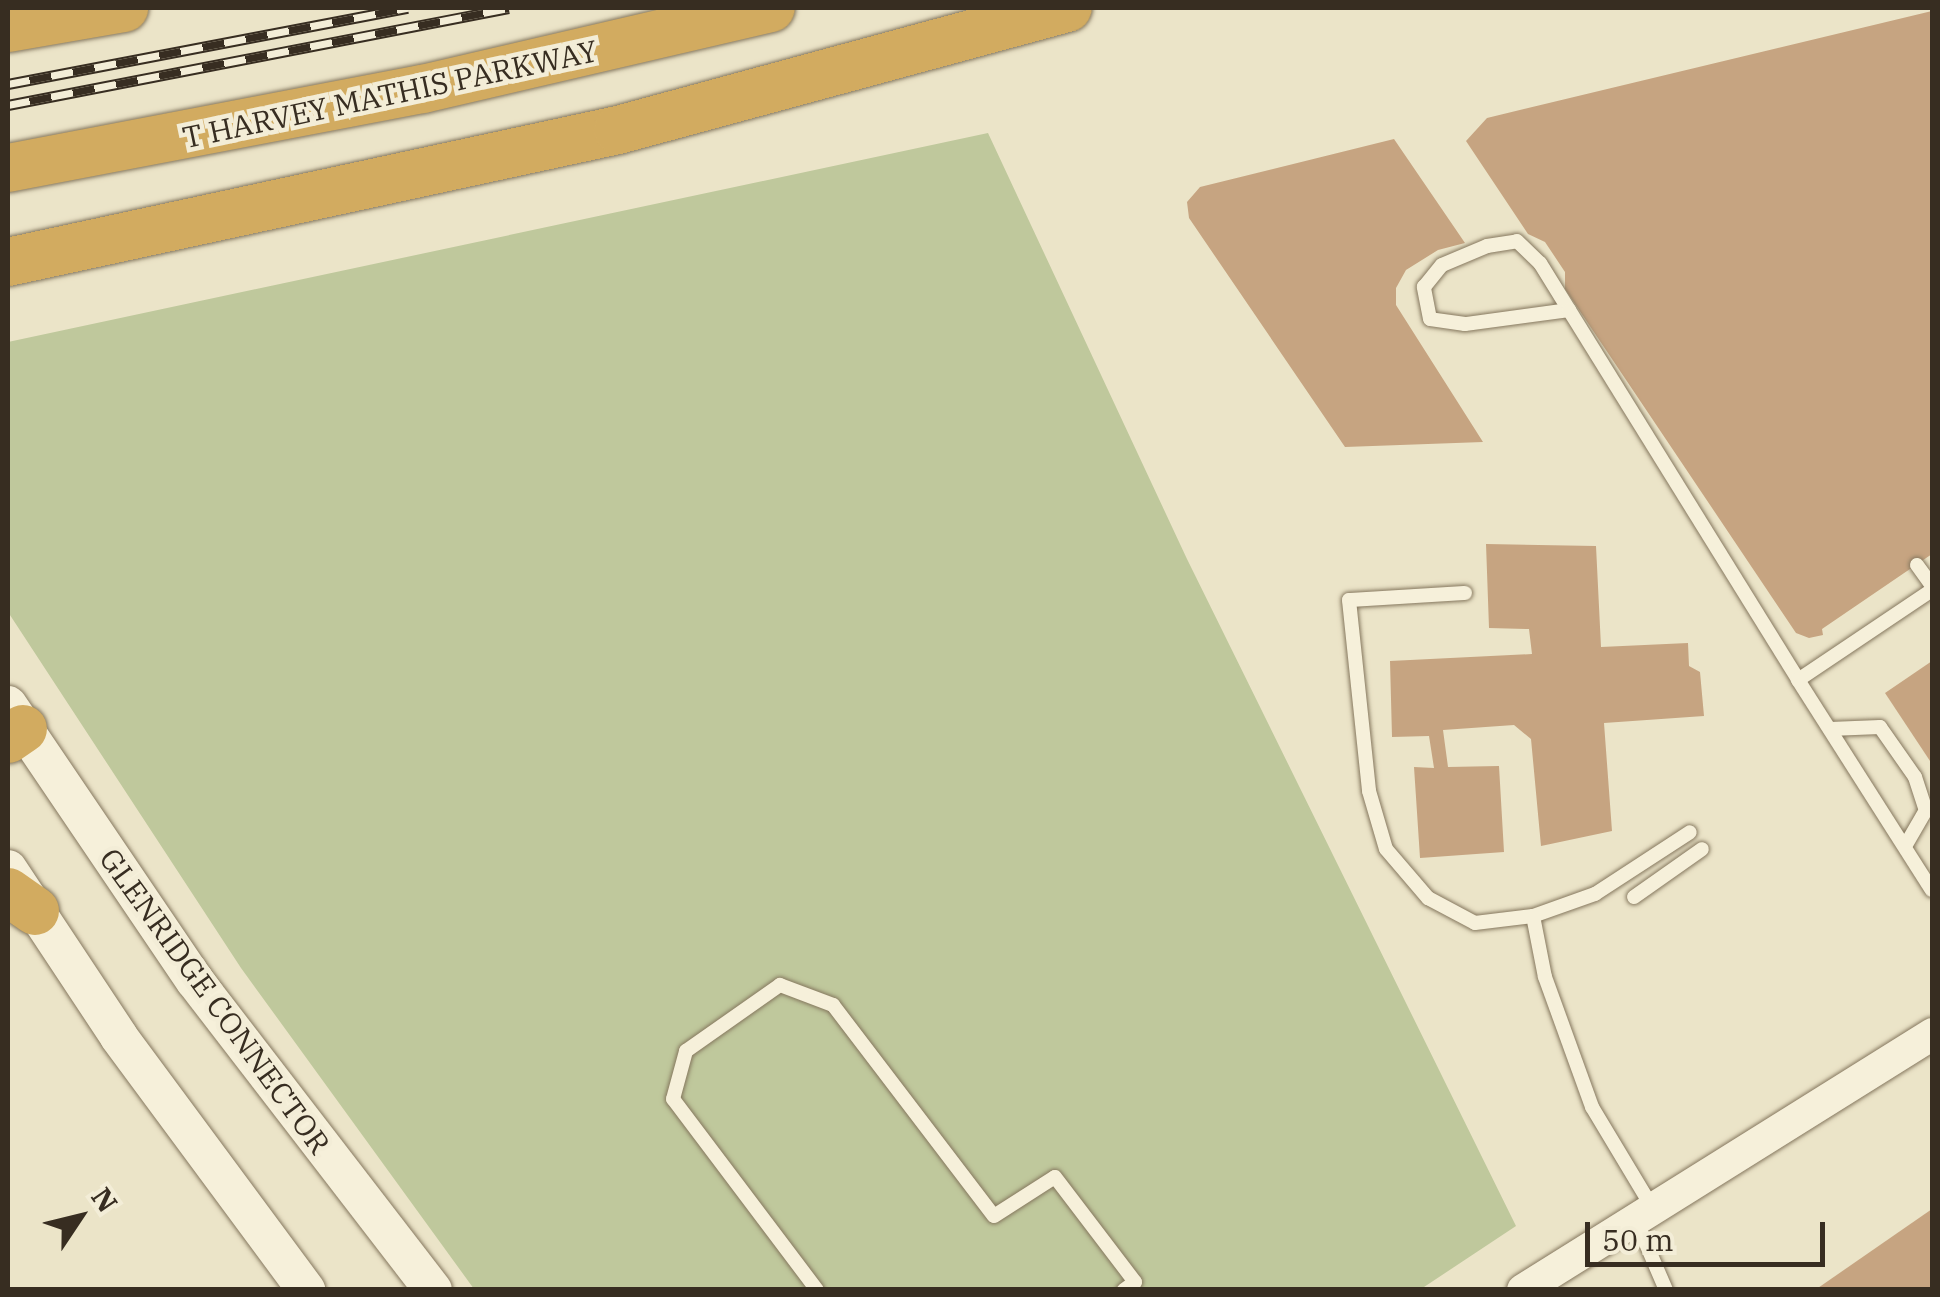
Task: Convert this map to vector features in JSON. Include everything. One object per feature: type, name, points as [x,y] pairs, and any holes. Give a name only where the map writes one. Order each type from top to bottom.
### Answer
[{"type":"highway","points":[[8,28],[124,8]]},
{"type":"highway","name":"T HARVEY MATHIS PARKWAY","points":[[8,168],[442,85],[771,8]]},
{"type":"highway","points":[[8,262],[782,90],[1068,8]]},
{"type":"highway","points":[[8,254],[259,208]]},
{"type":"main road","name":"GLENRIDGE CONNECTOR","points":[[13,724],[277,1094],[433,1290]]},
{"type":"main road","points":[[8,869],[21,902],[210,1165],[306,1290]]},
{"type":"street","points":[[1522,1290],[1932,1034]]},
{"type":"lane","points":[[1569,310],[1448,322],[1430,319],[1424,287],[1442,265],[1517,241],[1569,310],[1932,890]]},
{"type":"lane","points":[[1798,680],[1932,588],[1917,565]]},
{"type":"lane","points":[[1464,593],[1349,600],[1370,791],[1386,849],[1428,898],[1475,923],[1533,916],[1621,878],[1690,832]]},
{"type":"lane","points":[[1830,730],[1880,726],[1915,777],[1926,810],[1906,844]]},
{"type":"lane","points":[[1634,897],[1702,849]]},
{"type":"lane","points":[[1533,916],[1545,977],[1592,1107],[1644,1212],[1666,1290]]},
{"type":"lane","points":[[817,1290],[673,1099],[686,1051],[780,985],[833,1006],[994,1216],[1055,1177],[1134,1282],[1124,1290]]},
{"type":"green space","points":[[988,133],[1187,559],[1516,1226],[1421,1289],[474,1289],[241,968],[8,612],[8,342]]},
{"type":"building","points":[[1932,11],[1932,554],[1822,629],[1823,635],[1809,638],[1796,633],[1565,289],[1565,272],[1545,242],[1528,234],[1466,141],[1487,118]]},
{"type":"building","points":[[1394,139],[1465,243],[1438,250],[1406,270],[1396,288],[1396,305],[1483,442],[1345,447],[1189,218],[1187,202],[1200,187]]},
{"type":"building","points":[[1486,544],[1596,546],[1601,647],[1688,643],[1689,666],[1700,672],[1704,716],[1604,723],[1612,831],[1541,846],[1531,739],[1514,725],[1443,730],[1448,767],[1499,766],[1504,852],[1420,858],[1414,767],[1434,768],[1429,736],[1392,737],[1390,661],[1532,654],[1529,629],[1489,628]]},
{"type":"building","points":[[1932,661],[1932,764],[1885,693]]},
{"type":"building","points":[[1932,1209],[1932,1290],[1815,1290]]},
{"type":"railway","points":[[8,84],[408,8]]},
{"type":"railway","points":[[8,105],[509,8]]}]
